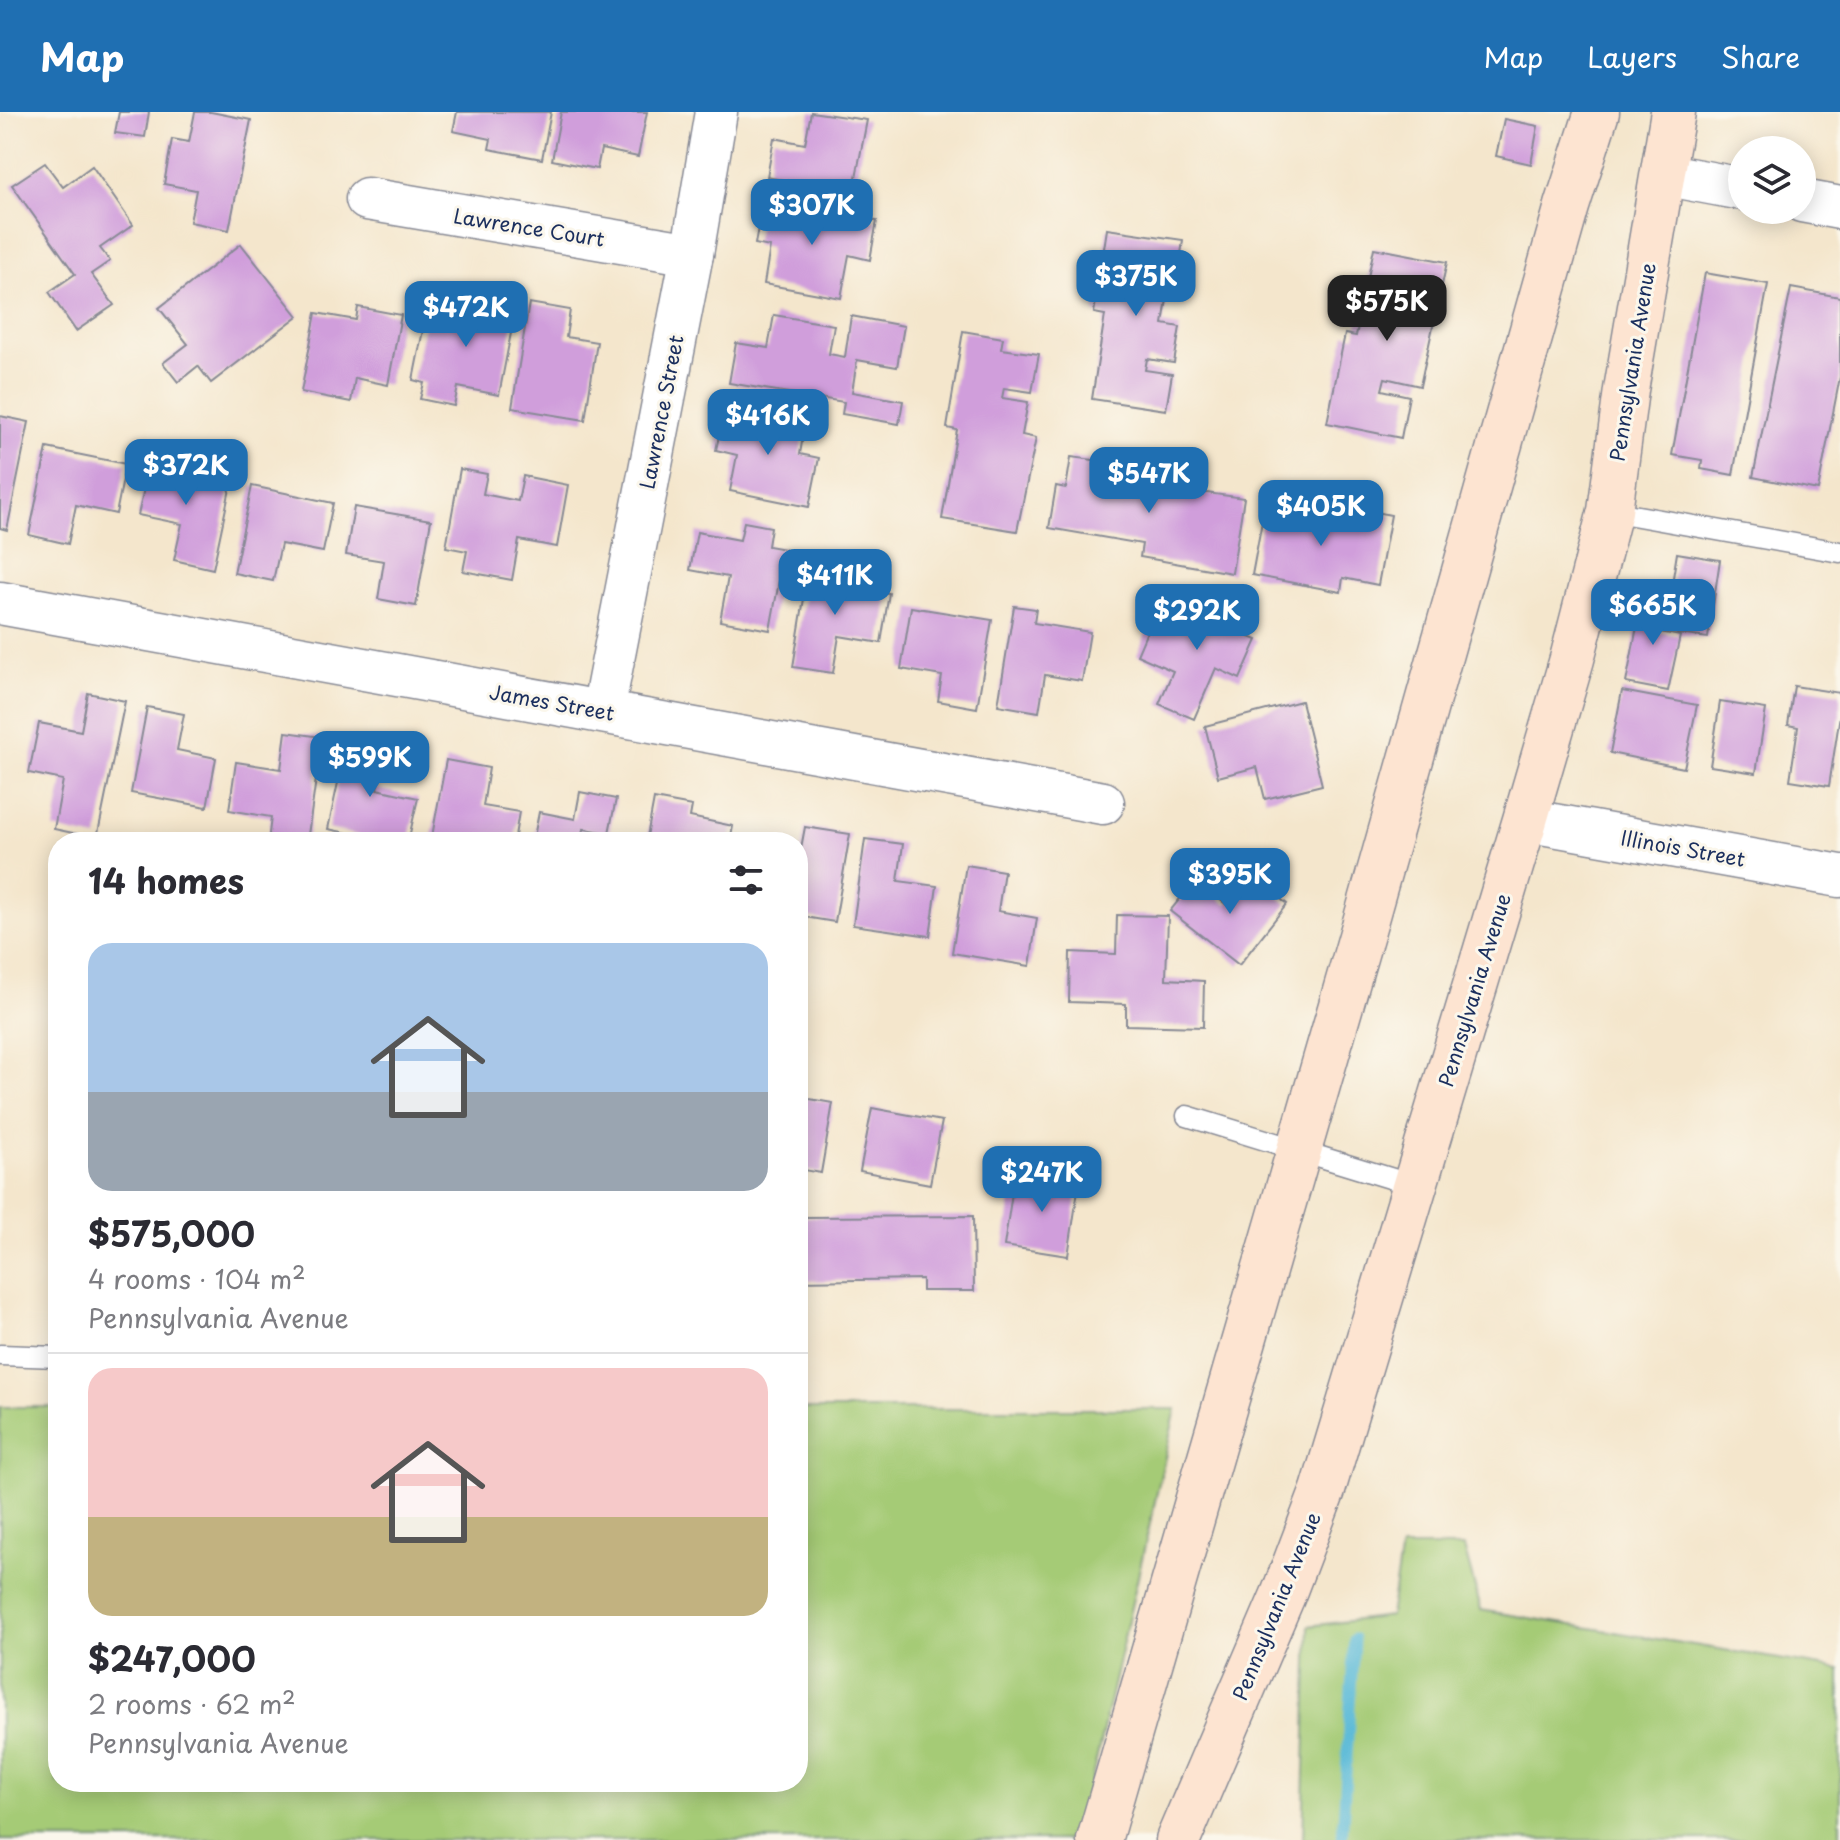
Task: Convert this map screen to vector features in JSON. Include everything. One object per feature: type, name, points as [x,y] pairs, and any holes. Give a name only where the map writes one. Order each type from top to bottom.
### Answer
[{"type":"main road","points":[[1099,1840],[1299,1151],[1567,206],[1597,112]]},
{"type":"main road","name":"Pennsylvania Avenue","points":[[1178,1840],[1283,1595],[1323,1490],[1572,659],[1610,511],[1626,390],[1673,112]]},
{"type":"street","name":"Lawrence Street","points":[[603,711],[692,254],[716,112]]},
{"type":"street","points":[[1662,174],[1728,186]]},
{"type":"street","name":"Lawrence Court","points":[[367,199],[692,254]]},
{"type":"street","points":[[1816,204],[1840,208]]},
{"type":"street","name":"James Street","points":[[0,603],[1103,803]]},
{"type":"street","name":"Illinois Street","points":[[1525,820],[1840,876]]},
{"type":"lane","points":[[1610,511],[1840,552]]},
{"type":"lane","points":[[1187,1116],[1416,1186]]},
{"type":"lane","points":[[0,1355],[48,1357]]},
{"type":"green space","points":[[0,1407],[48,1407],[48,1792],[808,1792],[808,1409],[1176,1409],[1078,1840],[0,1840]]},
{"type":"green space","points":[[1401,1547],[1464,1547],[1481,1610],[1840,1669],[1840,1840],[1303,1840],[1309,1626],[1390,1616]]},
{"type":"building","points":[[119,112],[149,112],[145,137],[115,133]]},
{"type":"building","points":[[195,112],[251,120],[229,230],[190,222],[196,190],[164,184],[172,139],[189,142]]},
{"type":"building","points":[[457,112],[551,112],[542,159],[489,149],[491,139],[453,131]]},
{"type":"building","points":[[561,112],[647,112],[638,157],[601,149],[597,169],[552,160]]},
{"type":"building","points":[[811,112],[867,120],[853,193],[767,177],[774,138],[805,144]]},
{"type":"building","points":[[1504,119],[1538,126],[1531,164],[1496,156]]},
{"type":"building","points":[[45,163],[63,187],[92,166],[133,225],[100,248],[110,261],[91,274],[114,305],[76,331],[49,292],[75,274],[12,185]]},
{"type":"building","points":[[763,200],[877,221],[870,260],[849,255],[841,298],[764,284],[770,247],[755,244]]},
{"type":"building","points":[[1107,229],[1183,240],[1177,283],[1170,281],[1163,324],[1180,327],[1174,363],[1147,359],[1145,370],[1172,374],[1166,410],[1092,399],[1105,315],[1094,313]]},
{"type":"building","points":[[241,244],[298,316],[211,383],[198,366],[178,382],[163,363],[188,344],[159,308]]},
{"type":"building","points":[[1374,248],[1447,262],[1420,386],[1385,378],[1382,390],[1409,396],[1401,438],[1327,423],[1345,334],[1356,336]]},
{"type":"building","points":[[1705,273],[1768,284],[1733,475],[1701,469],[1702,460],[1672,455]]},
{"type":"building","points":[[1791,288],[1840,297],[1840,377],[1818,490],[1753,477]]},
{"type":"building","points":[[465,291],[517,302],[499,395],[458,387],[454,406],[420,399],[424,383],[413,380],[426,315],[459,322]]},
{"type":"building","points":[[529,303],[570,310],[566,337],[597,342],[585,420],[512,408]]},
{"type":"building","points":[[358,307],[401,315],[388,385],[355,378],[351,402],[301,392],[316,313],[356,320]]},
{"type":"building","points":[[774,315],[834,325],[829,354],[845,357],[851,316],[904,326],[897,367],[857,360],[852,392],[903,401],[899,424],[842,414],[844,402],[729,383],[736,343],[768,348]]},
{"type":"building","points":[[963,331],[1003,338],[1001,349],[1039,354],[1032,392],[1004,388],[1002,398],[1028,402],[1022,435],[1036,438],[1017,531],[942,519],[957,430],[947,428]]},
{"type":"building","points":[[725,407],[805,424],[800,454],[819,458],[809,507],[730,491],[737,455],[716,450]]},
{"type":"building","points":[[0,416],[29,422],[7,530],[0,528]]},
{"type":"building","points":[[47,448],[126,464],[116,514],[76,505],[68,544],[29,535]]},
{"type":"building","points":[[152,453],[193,462],[190,476],[231,484],[213,569],[174,560],[182,524],[138,515]]},
{"type":"building","points":[[1071,457],[1109,462],[1104,487],[1116,489],[1120,463],[1157,469],[1155,486],[1244,498],[1232,573],[1140,557],[1142,544],[1049,528],[1056,486],[1066,488]]},
{"type":"building","points":[[460,469],[487,474],[483,494],[518,501],[523,476],[568,485],[557,547],[519,540],[512,580],[463,571],[467,551],[446,547]]},
{"type":"building","points":[[252,486],[333,503],[323,552],[281,544],[273,581],[234,573]]},
{"type":"building","points":[[1265,505],[1347,521],[1350,507],[1391,515],[1378,585],[1343,578],[1341,592],[1252,575]]},
{"type":"building","points":[[354,507],[431,520],[416,606],[378,599],[384,561],[346,555]]},
{"type":"building","points":[[744,522],[771,527],[768,546],[785,549],[770,630],[720,621],[728,577],[690,570],[697,532],[740,540]]},
{"type":"building","points":[[1677,553],[1720,560],[1708,638],[1677,634],[1683,592],[1671,590]]},
{"type":"building","points":[[811,555],[837,559],[833,584],[889,593],[881,643],[839,636],[833,673],[793,667]]},
{"type":"building","points":[[1644,591],[1667,595],[1660,632],[1680,636],[1668,691],[1626,683]]},
{"type":"building","points":[[1218,594],[1246,607],[1235,631],[1257,640],[1240,679],[1216,668],[1194,719],[1159,704],[1173,671],[1137,655],[1157,608],[1203,628]]},
{"type":"building","points":[[1014,606],[1036,609],[1034,623],[1090,632],[1082,681],[1045,675],[1039,712],[998,705]]},
{"type":"building","points":[[911,607],[992,620],[977,708],[938,701],[942,676],[901,669]]},
{"type":"building","points":[[1794,686],[1840,693],[1840,715],[1829,786],[1790,780],[1798,727],[1788,725]]},
{"type":"building","points":[[1622,691],[1697,705],[1684,768],[1610,753]]},
{"type":"building","points":[[88,693],[125,701],[98,832],[54,829],[63,780],[29,773],[39,723],[81,731]]},
{"type":"building","points":[[1301,701],[1322,785],[1265,799],[1257,767],[1218,777],[1205,726]]},
{"type":"building","points":[[1720,702],[1766,709],[1756,773],[1710,766]]},
{"type":"building","points":[[147,707],[184,714],[177,750],[216,758],[207,807],[131,793]]},
{"type":"building","points":[[286,732],[322,737],[308,832],[269,832],[271,817],[229,810],[236,762],[281,769]]},
{"type":"building","points":[[347,741],[386,749],[377,789],[418,798],[410,832],[342,832],[328,829]]},
{"type":"building","points":[[446,760],[489,768],[483,806],[519,812],[516,832],[433,832]]},
{"type":"building","points":[[580,792],[616,799],[609,832],[584,829],[583,832],[535,832],[539,812],[575,819]]},
{"type":"building","points":[[654,799],[692,806],[690,817],[733,826],[732,832],[648,832]]},
{"type":"building","points":[[805,827],[850,834],[835,922],[808,918],[808,832],[804,832]]},
{"type":"building","points":[[865,839],[903,844],[898,881],[937,886],[930,936],[853,925]]},
{"type":"building","points":[[966,865],[1004,871],[998,911],[1037,918],[1030,966],[952,953]]},
{"type":"building","points":[[1250,875],[1287,904],[1239,965],[1170,911],[1195,880],[1227,905]]},
{"type":"building","points":[[1117,915],[1168,916],[1166,979],[1204,981],[1203,1027],[1126,1025],[1126,1004],[1069,1002],[1070,952],[1116,954]]},
{"type":"building","points":[[808,1099],[833,1103],[821,1173],[808,1171]]},
{"type":"building","points":[[872,1108],[942,1121],[930,1184],[860,1171]]},
{"type":"building","points":[[1015,1173],[1079,1183],[1068,1256],[1004,1246]]},
{"type":"building","points":[[973,1216],[974,1291],[922,1291],[922,1279],[808,1281],[808,1217]]},
{"type":"waterway","points":[[1342,1840],[1354,1639]]}]
